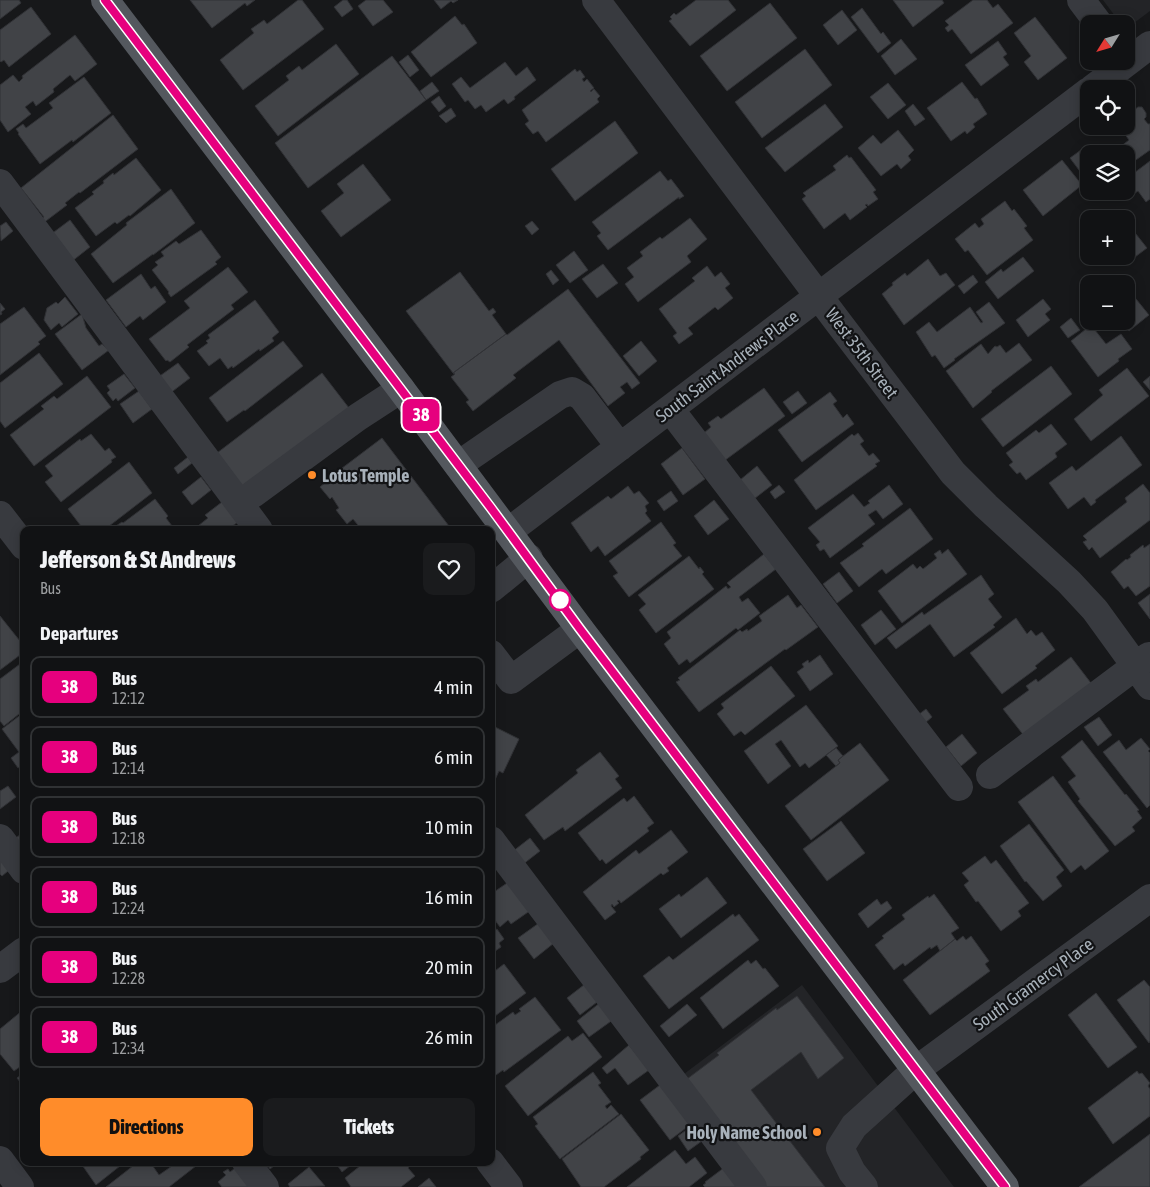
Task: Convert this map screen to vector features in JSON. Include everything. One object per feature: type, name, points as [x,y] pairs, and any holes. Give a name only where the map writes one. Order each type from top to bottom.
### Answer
[{"type":"main road","points":[[105,0],[509,531],[580,629],[1005,1187]]},
{"type":"street","name":"West 35th Street","points":[[596,0],[953,472],[986,506],[1069,582],[1145,669]]},
{"type":"street","points":[[1081,0],[1092,15]]},
{"type":"street","points":[[1135,55],[1150,45]]},
{"type":"street","points":[[1103,80],[1116,70]]},
{"type":"street","name":"South Saint Andrews Place","points":[[509,531],[1080,99]]},
{"type":"street","points":[[0,183],[256,526]]},
{"type":"street","points":[[252,494],[358,417],[401,389]]},
{"type":"street","points":[[458,465],[560,395],[572,391],[582,397],[620,446]]},
{"type":"street","points":[[670,409],[959,787]]},
{"type":"street","points":[[0,515],[20,541]]},
{"type":"street","points":[[495,585],[528,558]]},
{"type":"street","points":[[495,659],[511,680],[580,629]]},
{"type":"street","points":[[990,775],[1145,669]]},
{"type":"street","points":[[0,838],[20,865]]},
{"type":"street","points":[[495,845],[753,1187]]},
{"type":"street","name":"South Gramercy Place","points":[[864,1187],[852,1172],[840,1148],[854,1126],[916,1070],[1150,898]]},
{"type":"street","points":[[0,969],[20,954]]},
{"type":"street","points":[[0,1160],[20,1187]]},
{"type":"street","points":[[249,1166],[265,1187]]},
{"type":"street","points":[[493,1166],[509,1187]]},
{"type":"shaded area","points":[[1103,0],[1150,0],[1150,11],[1135,22],[1135,15],[1114,15]]},
{"type":"shaded area","name":"Holy Name School","points":[[802,985],[954,1187],[763,1187],[680,1077]]},
{"type":"building","points":[[0,0],[19,0],[21,3],[0,19]]},
{"type":"building","points":[[190,0],[255,0],[247,6],[245,3],[212,28]]},
{"type":"building","points":[[298,0],[302,0],[324,29],[243,90],[220,60],[254,33],[251,29],[264,20],[267,24]]},
{"type":"building","points":[[343,0],[347,0],[353,9],[342,17],[334,7]]},
{"type":"building","points":[[366,0],[383,0],[393,12],[373,26],[358,6]]},
{"type":"building","points":[[434,0],[458,0],[453,3],[451,1],[441,9]]},
{"type":"building","points":[[696,0],[728,0],[736,10],[690,46],[669,21],[674,13],[676,15]]},
{"type":"building","points":[[893,0],[942,0],[944,3],[913,27]]},
{"type":"building","points":[[973,0],[987,0],[993,8],[998,4],[1013,23],[971,54],[952,29],[948,32],[945,28],[949,25],[945,21]]},
{"type":"building","points":[[770,3],[797,38],[727,91],[700,56]]},
{"type":"building","points":[[31,7],[51,34],[9,67],[4,60],[0,61],[0,30]]},
{"type":"building","points":[[862,8],[881,34],[883,32],[891,43],[878,53],[851,17]]},
{"type":"building","points":[[842,10],[857,30],[838,45],[823,25]]},
{"type":"building","points":[[455,16],[462,25],[464,24],[477,43],[431,77],[411,52]]},
{"type":"building","points":[[1035,17],[1067,58],[1038,80],[1024,62],[1031,56],[1014,33]]},
{"type":"building","points":[[75,35],[97,64],[75,81],[70,75],[53,89],[54,92],[36,106],[33,101],[25,107],[31,114],[8,132],[0,120],[0,85],[13,75],[19,82],[23,78],[22,76]]},
{"type":"building","points":[[901,39],[917,59],[895,75],[881,56]]},
{"type":"building","points":[[998,41],[1007,54],[1003,57],[1009,65],[981,86],[965,65]]},
{"type":"building","points":[[336,44],[359,74],[278,136],[255,106],[289,80],[286,76],[299,66],[302,70]]},
{"type":"building","points":[[805,49],[832,85],[762,138],[735,102]]},
{"type":"building","points":[[408,55],[419,70],[410,77],[399,62]]},
{"type":"building","points":[[392,56],[426,100],[308,188],[275,143]]},
{"type":"building","points":[[505,62],[516,76],[527,67],[536,80],[508,104],[504,99],[486,112],[481,105],[475,109],[468,100],[465,102],[452,84],[461,77],[470,88]]},
{"type":"building","points":[[575,69],[577,72],[580,70],[585,77],[582,79],[584,82],[587,79],[594,88],[590,91],[594,89],[600,96],[597,99],[599,102],[546,142],[538,131],[533,134],[525,124],[529,121],[522,110]]},
{"type":"building","points":[[84,77],[111,113],[40,164],[16,129],[23,124],[26,128],[53,108],[49,103]]},
{"type":"building","points":[[432,82],[439,91],[426,100],[420,91]]},
{"type":"building","points":[[962,82],[975,99],[977,98],[987,114],[973,124],[975,127],[967,134],[965,131],[951,141],[927,108]]},
{"type":"building","points":[[888,83],[906,105],[888,119],[870,97]]},
{"type":"building","points":[[439,96],[446,106],[439,112],[431,102]]},
{"type":"building","points":[[825,104],[843,127],[785,172],[765,148]]},
{"type":"building","points":[[913,104],[925,119],[915,126],[905,111]]},
{"type":"building","points":[[1142,107],[1146,113],[1144,119],[1150,124],[1150,150],[1135,161],[1135,145],[1123,145],[1129,140],[1125,135],[1135,135],[1135,109]]},
{"type":"building","points":[[451,108],[456,116],[446,123],[439,116]]},
{"type":"building","points":[[113,115],[138,149],[79,192],[65,203],[67,205],[38,227],[36,223],[44,217],[21,188]]},
{"type":"building","points":[[615,121],[638,153],[575,201],[551,169]]},
{"type":"building","points":[[898,130],[914,150],[908,156],[911,160],[901,169],[897,164],[881,176],[858,148],[873,135],[881,144]]},
{"type":"building","points":[[1080,151],[1080,171],[1070,158]]},
{"type":"building","points":[[847,155],[849,158],[851,157],[876,190],[873,192],[878,199],[868,206],[867,204],[865,205],[867,207],[850,220],[845,213],[824,229],[802,199],[806,196],[803,193],[836,170],[833,166]]},
{"type":"building","points":[[136,158],[161,190],[130,216],[117,224],[115,222],[96,236],[75,208],[94,194],[92,192],[104,183],[103,181]]},
{"type":"building","points":[[1062,160],[1080,182],[1080,187],[1043,216],[1023,190]]},
{"type":"building","points":[[1150,161],[1150,199],[1146,202],[1138,191],[1135,193],[1135,172]]},
{"type":"building","points":[[363,164],[391,200],[341,237],[321,211],[344,193],[337,184]]},
{"type":"building","points":[[660,171],[668,181],[671,179],[684,196],[679,199],[679,197],[608,250],[597,236],[601,233],[592,222]]},
{"type":"building","points":[[171,189],[195,223],[113,283],[91,254],[127,225],[126,223]]},
{"type":"building","points":[[1005,201],[1027,226],[1024,228],[1033,240],[987,275],[968,250],[965,252],[955,239],[975,223],[979,228],[984,224],[981,219]]},
{"type":"building","points":[[690,218],[707,239],[687,256],[691,262],[638,302],[625,284],[634,277],[627,268],[643,256],[640,252],[660,237],[662,239]]},
{"type":"building","points":[[70,220],[90,247],[71,262],[50,235]]},
{"type":"building","points":[[532,221],[539,229],[532,235],[525,226]]},
{"type":"building","points":[[6,222],[13,231],[1,241],[0,226]]},
{"type":"building","points":[[201,230],[221,257],[215,262],[217,264],[171,297],[152,270],[158,265],[155,262],[164,256],[161,252],[176,241],[179,244]]},
{"type":"building","points":[[1135,233],[1147,248],[1135,257]]},
{"type":"building","points":[[574,251],[588,270],[570,283],[556,265]]},
{"type":"building","points":[[1023,257],[1034,271],[998,299],[985,282],[1001,269],[1003,272]]},
{"type":"building","points":[[928,259],[940,276],[946,273],[955,285],[904,325],[882,294],[905,273],[907,276]]},
{"type":"building","points":[[603,264],[618,283],[597,298],[582,279]]},
{"type":"building","points":[[707,266],[715,277],[721,272],[730,284],[725,288],[733,298],[718,310],[715,307],[688,328],[693,334],[679,344],[673,336],[677,333],[659,309],[695,281],[692,278]]},
{"type":"building","points":[[228,267],[248,292],[231,305],[234,309],[187,345],[189,347],[170,362],[166,361],[149,339],[190,308],[184,301]]},
{"type":"building","points":[[551,270],[559,280],[553,285],[546,274]]},
{"type":"building","points":[[460,272],[489,311],[493,308],[496,312],[492,315],[506,334],[453,373],[406,311]]},
{"type":"building","points":[[141,274],[151,289],[155,286],[166,302],[143,320],[140,316],[126,327],[106,300]]},
{"type":"building","points":[[973,275],[978,282],[964,294],[958,286]]},
{"type":"building","points":[[568,289],[640,383],[632,389],[627,382],[620,387],[625,393],[608,406],[559,340],[513,375],[516,378],[473,411],[466,402],[469,400],[451,377],[455,374],[453,373]]},
{"type":"building","points":[[65,297],[78,314],[62,327],[59,323],[51,330],[44,320],[47,308],[56,302],[58,304]]},
{"type":"building","points":[[1135,298],[1149,315],[1135,326]]},
{"type":"building","points":[[1043,299],[1051,309],[1045,314],[1050,320],[1028,337],[1016,320]]},
{"type":"building","points":[[255,300],[279,332],[272,338],[274,341],[260,351],[259,349],[233,368],[232,366],[228,369],[220,358],[209,366],[197,351],[208,343],[206,341],[210,338],[208,335]]},
{"type":"building","points":[[989,302],[1005,323],[944,368],[935,355],[932,357],[916,332],[929,322],[937,332],[970,307],[981,323],[983,322],[976,312]]},
{"type":"building","points":[[0,303],[5,309],[0,315]]},
{"type":"building","points":[[24,307],[46,336],[38,342],[40,344],[0,375],[0,324]]},
{"type":"building","points":[[82,314],[86,328],[99,346],[102,344],[109,350],[82,370],[55,334]]},
{"type":"building","points":[[1071,318],[1080,330],[1068,338],[1060,327]]},
{"type":"building","points":[[1085,330],[1095,330],[1106,344],[1121,334],[1132,349],[1098,377],[1071,341]]},
{"type":"building","points":[[283,341],[303,366],[245,411],[227,422],[209,398]]},
{"type":"building","points":[[641,341],[657,361],[639,376],[623,356]]},
{"type":"building","points":[[1019,343],[1032,360],[991,391],[973,408],[946,371],[981,344],[988,354],[995,346],[1000,345],[1006,353]]},
{"type":"building","points":[[39,353],[63,384],[5,428],[0,421],[0,383]]},
{"type":"building","points":[[178,363],[190,378],[169,394],[157,378]]},
{"type":"building","points":[[1051,366],[1072,394],[1003,447],[981,419]]},
{"type":"building","points":[[1127,368],[1149,396],[1091,441],[1074,419],[1103,395],[1099,390]]},
{"type":"building","points":[[322,373],[349,408],[244,488],[217,453]]},
{"type":"building","points":[[124,374],[135,388],[118,401],[116,398],[113,401],[107,393],[110,390],[107,386]]},
{"type":"building","points":[[87,376],[111,407],[34,466],[10,435],[44,409],[41,406],[54,396],[57,399]]},
{"type":"building","points":[[1150,376],[1150,390],[1143,382]]},
{"type":"building","points":[[764,388],[785,416],[724,461],[704,433],[711,427],[708,423],[718,416],[721,419]]},
{"type":"building","points":[[139,391],[152,409],[133,423],[120,404]]},
{"type":"building","points":[[798,391],[807,403],[792,414],[783,402]]},
{"type":"building","points":[[830,392],[837,401],[833,404],[843,418],[847,414],[854,424],[802,462],[778,430]]},
{"type":"building","points":[[1051,424],[1067,444],[1055,453],[1057,457],[1026,480],[1020,472],[1017,474],[1009,465],[1013,462],[1006,453],[1036,430],[1039,433]]},
{"type":"building","points":[[858,433],[864,441],[860,444],[869,456],[873,453],[880,461],[875,464],[877,466],[816,510],[794,480],[852,434],[854,436]]},
{"type":"building","points":[[91,434],[105,451],[109,448],[116,457],[61,502],[45,482],[53,476],[45,466],[80,439],[81,441]]},
{"type":"building","points":[[1121,436],[1142,465],[1095,500],[1096,502],[1091,506],[1084,497],[1068,509],[1049,483],[1072,466],[1076,471]]},
{"type":"building","points":[[382,438],[449,526],[359,526],[353,519],[347,524],[336,510],[339,508],[332,497],[330,499],[320,487],[325,481]]},
{"type":"building","points":[[682,448],[705,479],[683,495],[661,464]]},
{"type":"building","points":[[188,457],[192,463],[178,474],[174,468]]},
{"type":"building","points":[[129,462],[152,493],[109,526],[81,526],[68,509]]},
{"type":"building","points":[[757,466],[772,485],[754,499],[740,480]]},
{"type":"building","points":[[201,477],[211,490],[192,505],[182,492]]},
{"type":"building","points":[[1143,484],[1150,493],[1150,520],[1100,558],[1092,547],[1089,550],[1083,542],[1087,540],[1083,536],[1127,502],[1125,498]]},
{"type":"building","points":[[779,485],[785,492],[775,499],[770,492]]},
{"type":"building","points":[[889,485],[903,504],[883,519],[876,510],[868,515],[875,524],[830,558],[824,549],[820,551],[816,545],[820,542],[808,528],[853,494],[864,507],[870,503],[868,501]]},
{"type":"building","points":[[628,486],[634,494],[639,491],[649,503],[645,506],[647,511],[645,513],[651,521],[605,556],[598,546],[591,552],[571,523],[608,496],[611,499]]},
{"type":"building","points":[[671,491],[678,501],[664,511],[657,501]]},
{"type":"building","points":[[155,499],[168,516],[166,518],[172,526],[116,526],[123,523]]},
{"type":"building","points":[[714,500],[729,519],[708,535],[694,516]]},
{"type":"building","points":[[222,502],[238,522],[232,526],[198,526],[208,518],[205,515]]},
{"type":"building","points":[[910,508],[933,539],[886,574],[882,569],[859,587],[840,563]]},
{"type":"building","points":[[661,522],[676,543],[673,545],[682,556],[629,597],[613,576],[618,573],[609,561]]},
{"type":"building","points":[[1150,544],[1150,586],[1136,596],[1128,586],[1124,589],[1111,572],[1143,545],[1144,548]]},
{"type":"building","points":[[948,549],[967,574],[902,623],[878,591],[913,564],[917,569],[920,566],[923,569],[937,558],[934,554],[940,550],[942,554]]},
{"type":"building","points":[[764,554],[776,569],[739,597],[742,602],[748,598],[760,613],[738,630],[736,628],[690,663],[687,659],[679,665],[664,644],[671,638],[667,632],[726,586],[728,589],[731,587],[727,583]]},
{"type":"building","points":[[689,556],[699,569],[700,567],[704,572],[702,574],[714,589],[656,633],[639,610],[646,604],[638,595]]},
{"type":"building","points":[[839,572],[853,591],[837,603],[823,584]]},
{"type":"building","points":[[981,575],[994,594],[988,599],[1002,617],[993,625],[995,627],[954,657],[930,624],[896,649],[887,638],[922,612],[924,615]]},
{"type":"building","points":[[1150,594],[1150,619],[1138,603]]},
{"type":"building","points":[[788,595],[797,608],[801,605],[818,627],[699,712],[676,682],[680,680],[678,678],[740,630],[742,632],[747,629],[748,631],[762,621],[759,616]]},
{"type":"building","points":[[881,610],[896,629],[875,645],[861,625]]},
{"type":"building","points":[[0,616],[20,641],[20,655],[0,670]]},
{"type":"building","points":[[1016,618],[1027,634],[1031,630],[1036,636],[1042,632],[1055,650],[1035,666],[1037,668],[1002,694],[970,653]]},
{"type":"building","points":[[820,655],[833,674],[810,691],[797,672],[804,667],[802,664],[808,660],[809,663]]},
{"type":"building","points":[[1071,657],[1094,687],[1025,737],[1003,709],[1029,690],[1026,686],[1036,679],[1038,682]]},
{"type":"building","points":[[20,664],[20,713],[4,726],[0,721],[0,679]]},
{"type":"building","points":[[771,666],[795,696],[745,735],[741,731],[734,736],[717,714],[724,708],[721,704]]},
{"type":"building","points":[[806,705],[838,746],[809,768],[805,763],[800,767],[781,740],[775,744],[791,766],[768,784],[744,751]]},
{"type":"building","points":[[926,709],[932,717],[925,723],[918,715]]},
{"type":"building","points":[[20,715],[20,767],[18,768],[11,758],[19,752],[2,729]]},
{"type":"building","points":[[1099,717],[1112,735],[1098,746],[1084,727]]},
{"type":"building","points":[[495,727],[519,739],[503,773],[499,771],[495,780]]},
{"type":"building","points":[[962,734],[977,753],[961,766],[946,747]]},
{"type":"building","points":[[1141,738],[1150,749],[1148,751],[1150,753],[1150,805],[1147,808],[1103,752],[1119,740],[1126,750]]},
{"type":"building","points":[[1082,740],[1139,810],[1137,811],[1142,818],[1132,827],[1135,831],[1115,846],[1078,801],[1080,799],[1068,782],[1076,776],[1061,757]]},
{"type":"building","points":[[860,743],[889,780],[811,840],[785,806],[840,763],[838,760]]},
{"type":"building","points":[[836,748],[843,756],[838,760],[840,763],[836,766],[826,755]]},
{"type":"building","points":[[600,752],[619,776],[615,779],[622,788],[565,831],[563,827],[544,840],[525,815],[578,773],[576,770]]},
{"type":"building","points":[[1053,776],[1109,851],[1085,870],[1081,865],[1071,873],[1018,802]]},
{"type":"building","points":[[8,786],[16,797],[0,809],[0,791]]},
{"type":"building","points":[[634,796],[654,823],[647,828],[649,831],[606,864],[602,859],[600,861],[578,833],[624,798],[627,802]]},
{"type":"building","points":[[841,821],[865,853],[827,881],[803,849]]},
{"type":"building","points":[[1029,824],[1064,870],[1056,877],[1062,886],[1043,901],[1025,882],[1000,846]]},
{"type":"building","points":[[671,830],[688,852],[667,868],[669,871],[663,875],[661,873],[621,903],[619,900],[617,901],[619,903],[614,907],[612,904],[611,906],[616,912],[605,920],[583,892],[636,850],[639,854]]},
{"type":"building","points":[[20,835],[20,849],[13,840]]},
{"type":"building","points":[[530,838],[540,851],[522,865],[512,852]]},
{"type":"building","points":[[0,849],[14,866],[2,876],[0,874]]},
{"type":"building","points":[[985,856],[991,864],[996,860],[1029,903],[1018,911],[1021,916],[1001,931],[964,885],[969,881],[962,873]]},
{"type":"building","points":[[495,858],[501,866],[495,870]]},
{"type":"building","points":[[707,877],[727,903],[681,938],[659,909],[679,894],[681,897]]},
{"type":"building","points":[[510,881],[531,910],[511,924],[508,920],[500,927],[495,920],[495,891]]},
{"type":"building","points":[[934,894],[959,928],[951,933],[955,939],[940,951],[937,945],[931,949],[930,947],[905,966],[903,963],[894,970],[875,945],[884,938],[882,936],[905,919],[902,915],[928,896],[929,898]]},
{"type":"building","points":[[877,899],[881,905],[887,901],[892,908],[868,928],[858,914]]},
{"type":"building","points":[[733,914],[735,917],[739,914],[759,940],[669,1009],[643,976],[669,956],[673,960]]},
{"type":"building","points":[[539,923],[554,943],[534,959],[518,938]]},
{"type":"building","points":[[497,929],[504,939],[499,943],[501,947],[495,951],[495,930]]},
{"type":"building","points":[[963,936],[966,940],[971,936],[989,961],[985,964],[990,971],[930,1015],[903,980],[955,939],[957,941]]},
{"type":"building","points":[[748,960],[751,964],[756,960],[779,986],[723,1029],[700,998]]},
{"type":"building","points":[[504,964],[526,993],[495,1016],[495,971]]},
{"type":"building","points":[[1144,980],[1150,987],[1149,1043],[1117,1000]]},
{"type":"building","points":[[589,981],[601,999],[580,1015],[567,998]]},
{"type":"building","points":[[1096,993],[1137,1047],[1108,1068],[1068,1015]]},
{"type":"building","points":[[797,996],[844,1058],[818,1079],[801,1052],[751,1090],[825,1187],[762,1187],[683,1082],[719,1055],[717,1053],[776,1008],[777,1010]]},
{"type":"building","points":[[535,997],[561,1030],[504,1072],[503,1070],[496,1075],[495,1025],[513,1012],[515,1015],[521,1011],[519,1009]]},
{"type":"building","points":[[601,1002],[614,1019],[589,1037],[577,1021]]},
{"type":"building","points":[[687,1004],[697,1015],[669,1037],[660,1026]]},
{"type":"building","points":[[20,1012],[20,1067],[14,1071],[0,1054],[0,1029]]},
{"type":"building","points":[[583,1033],[602,1057],[528,1116],[505,1086],[568,1036],[572,1041]]},
{"type":"building","points":[[629,1045],[649,1070],[628,1085],[615,1068],[607,1074],[602,1068]]},
{"type":"building","points":[[1137,1071],[1139,1074],[1142,1073],[1150,1083],[1148,1086],[1150,1089],[1150,1116],[1113,1144],[1088,1108]]},
{"type":"building","points":[[593,1072],[601,1083],[598,1085],[611,1102],[605,1106],[607,1109],[611,1105],[619,1114],[560,1159],[535,1126],[538,1124],[533,1117]]},
{"type":"building","points":[[664,1082],[694,1122],[670,1140],[640,1100]]},
{"type":"building","points":[[621,1114],[649,1150],[640,1157],[641,1159],[604,1187],[581,1187],[562,1159]]},
{"type":"building","points":[[696,1123],[706,1138],[688,1151],[678,1136]]},
{"type":"building","points":[[1150,1134],[1150,1187],[1079,1187]]},
{"type":"building","points":[[675,1150],[686,1164],[695,1157],[707,1173],[689,1187],[627,1187]]},
{"type":"building","points":[[83,1166],[120,1166],[96,1185]]},
{"type":"building","points":[[133,1166],[153,1166],[159,1175],[172,1166],[196,1166],[169,1187],[106,1187]]},
{"type":"building","points":[[240,1166],[253,1183],[247,1187],[222,1187],[218,1182],[226,1175],[223,1172],[228,1169],[230,1172]]},
{"type":"building","points":[[338,1166],[350,1166],[342,1172]]},
{"type":"building","points":[[360,1166],[410,1166],[408,1168],[415,1176],[401,1187],[351,1187],[345,1178]]},
{"type":"building","points":[[309,1167],[325,1186],[290,1187],[288,1184]]},
{"type":"building","points":[[725,1167],[738,1185],[735,1187],[705,1187],[703,1185],[705,1182]]},
{"type":"building","points":[[429,1178],[436,1187],[418,1187]]},
{"type":"bus line","name":"38","points":[[105,0],[491,508],[580,629],[1005,1187]]},
{"type":"place","name":"Lotus Temple","points":[[312,475]]},
{"type":"place","name":"Holy Name School","points":[[817,1132]]}]
